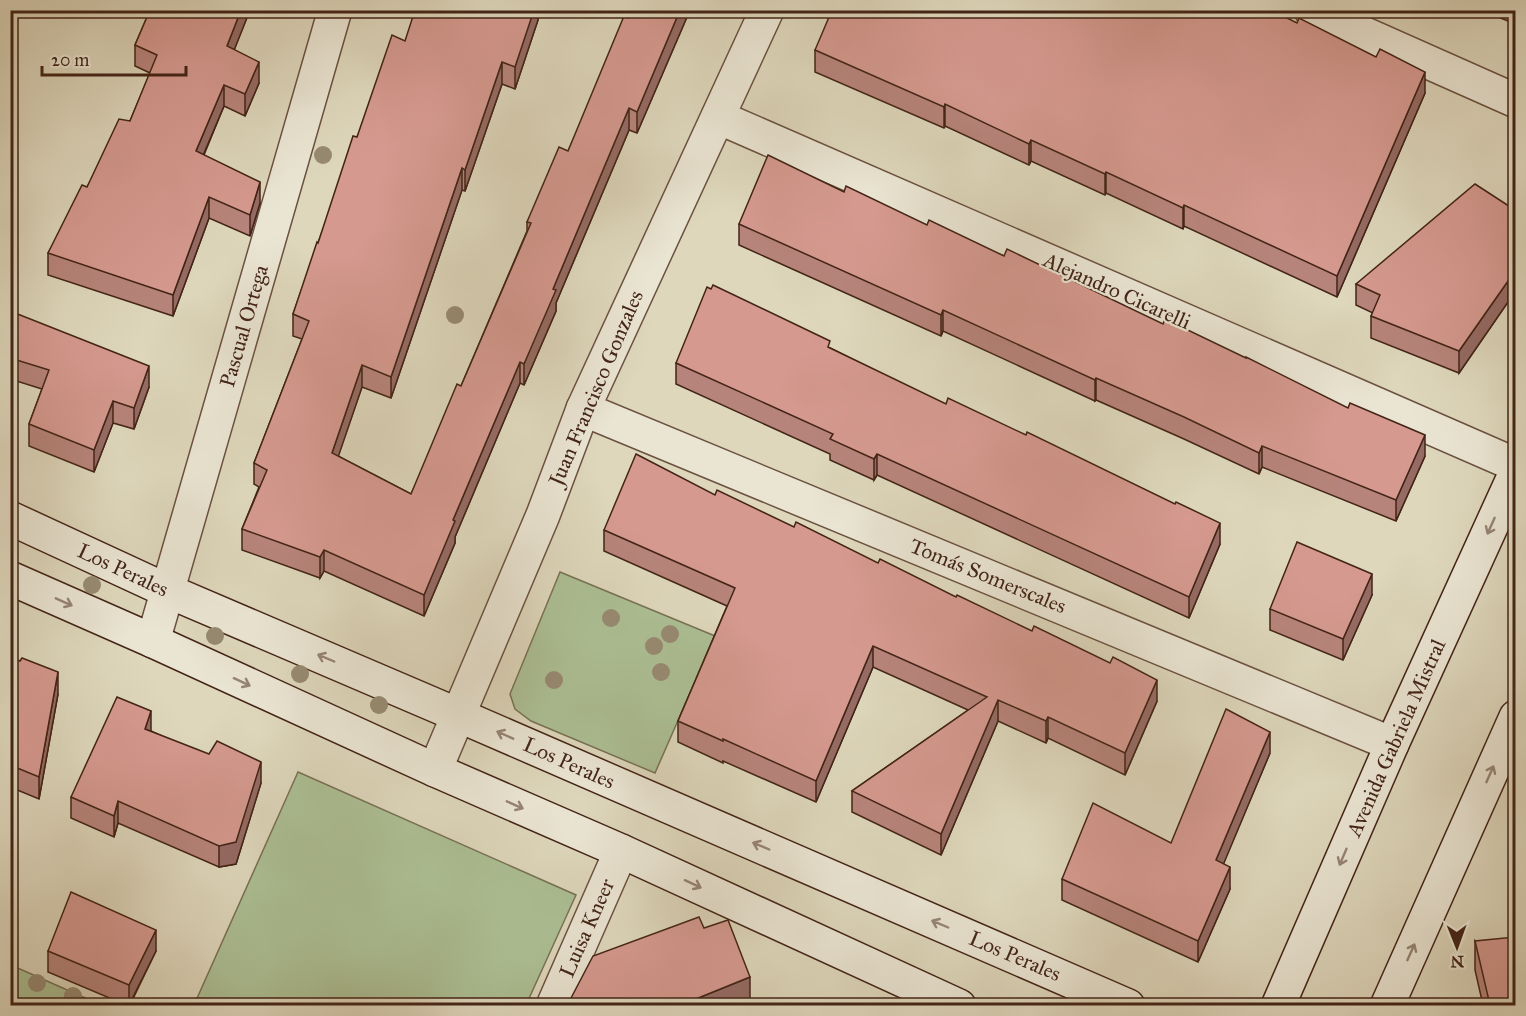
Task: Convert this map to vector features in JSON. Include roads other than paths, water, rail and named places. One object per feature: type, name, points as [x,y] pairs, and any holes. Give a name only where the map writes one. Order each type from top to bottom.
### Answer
[{"type":"street","name":"Pascual Ortega","points":[[153,641],[335,10]]},
{"type":"street","name":"Juan Francisco Gonzales","points":[[435,770],[543,515],[583,409],[767,10]]},
{"type":"street","points":[[1311,10],[1515,101]]},
{"type":"street","name":"Alejandro Cicarelli","points":[[717,117],[1515,465]]},
{"type":"street","name":"Tomás Somerscales","points":[[583,409],[1392,744]]},
{"type":"street","name":"Avenida Gabriela Mistral","points":[[1278,1005],[1392,744],[1515,472]]},
{"type":"street","name":"Los Perales","points":[[10,518],[168,591],[1128,1005]]},
{"type":"street","points":[[10,578],[959,1005]]},
{"type":"street","points":[[1387,1005],[1515,717]]},
{"type":"street","name":"Luisa Kneer","points":[[553,1005],[621,851]]}]
